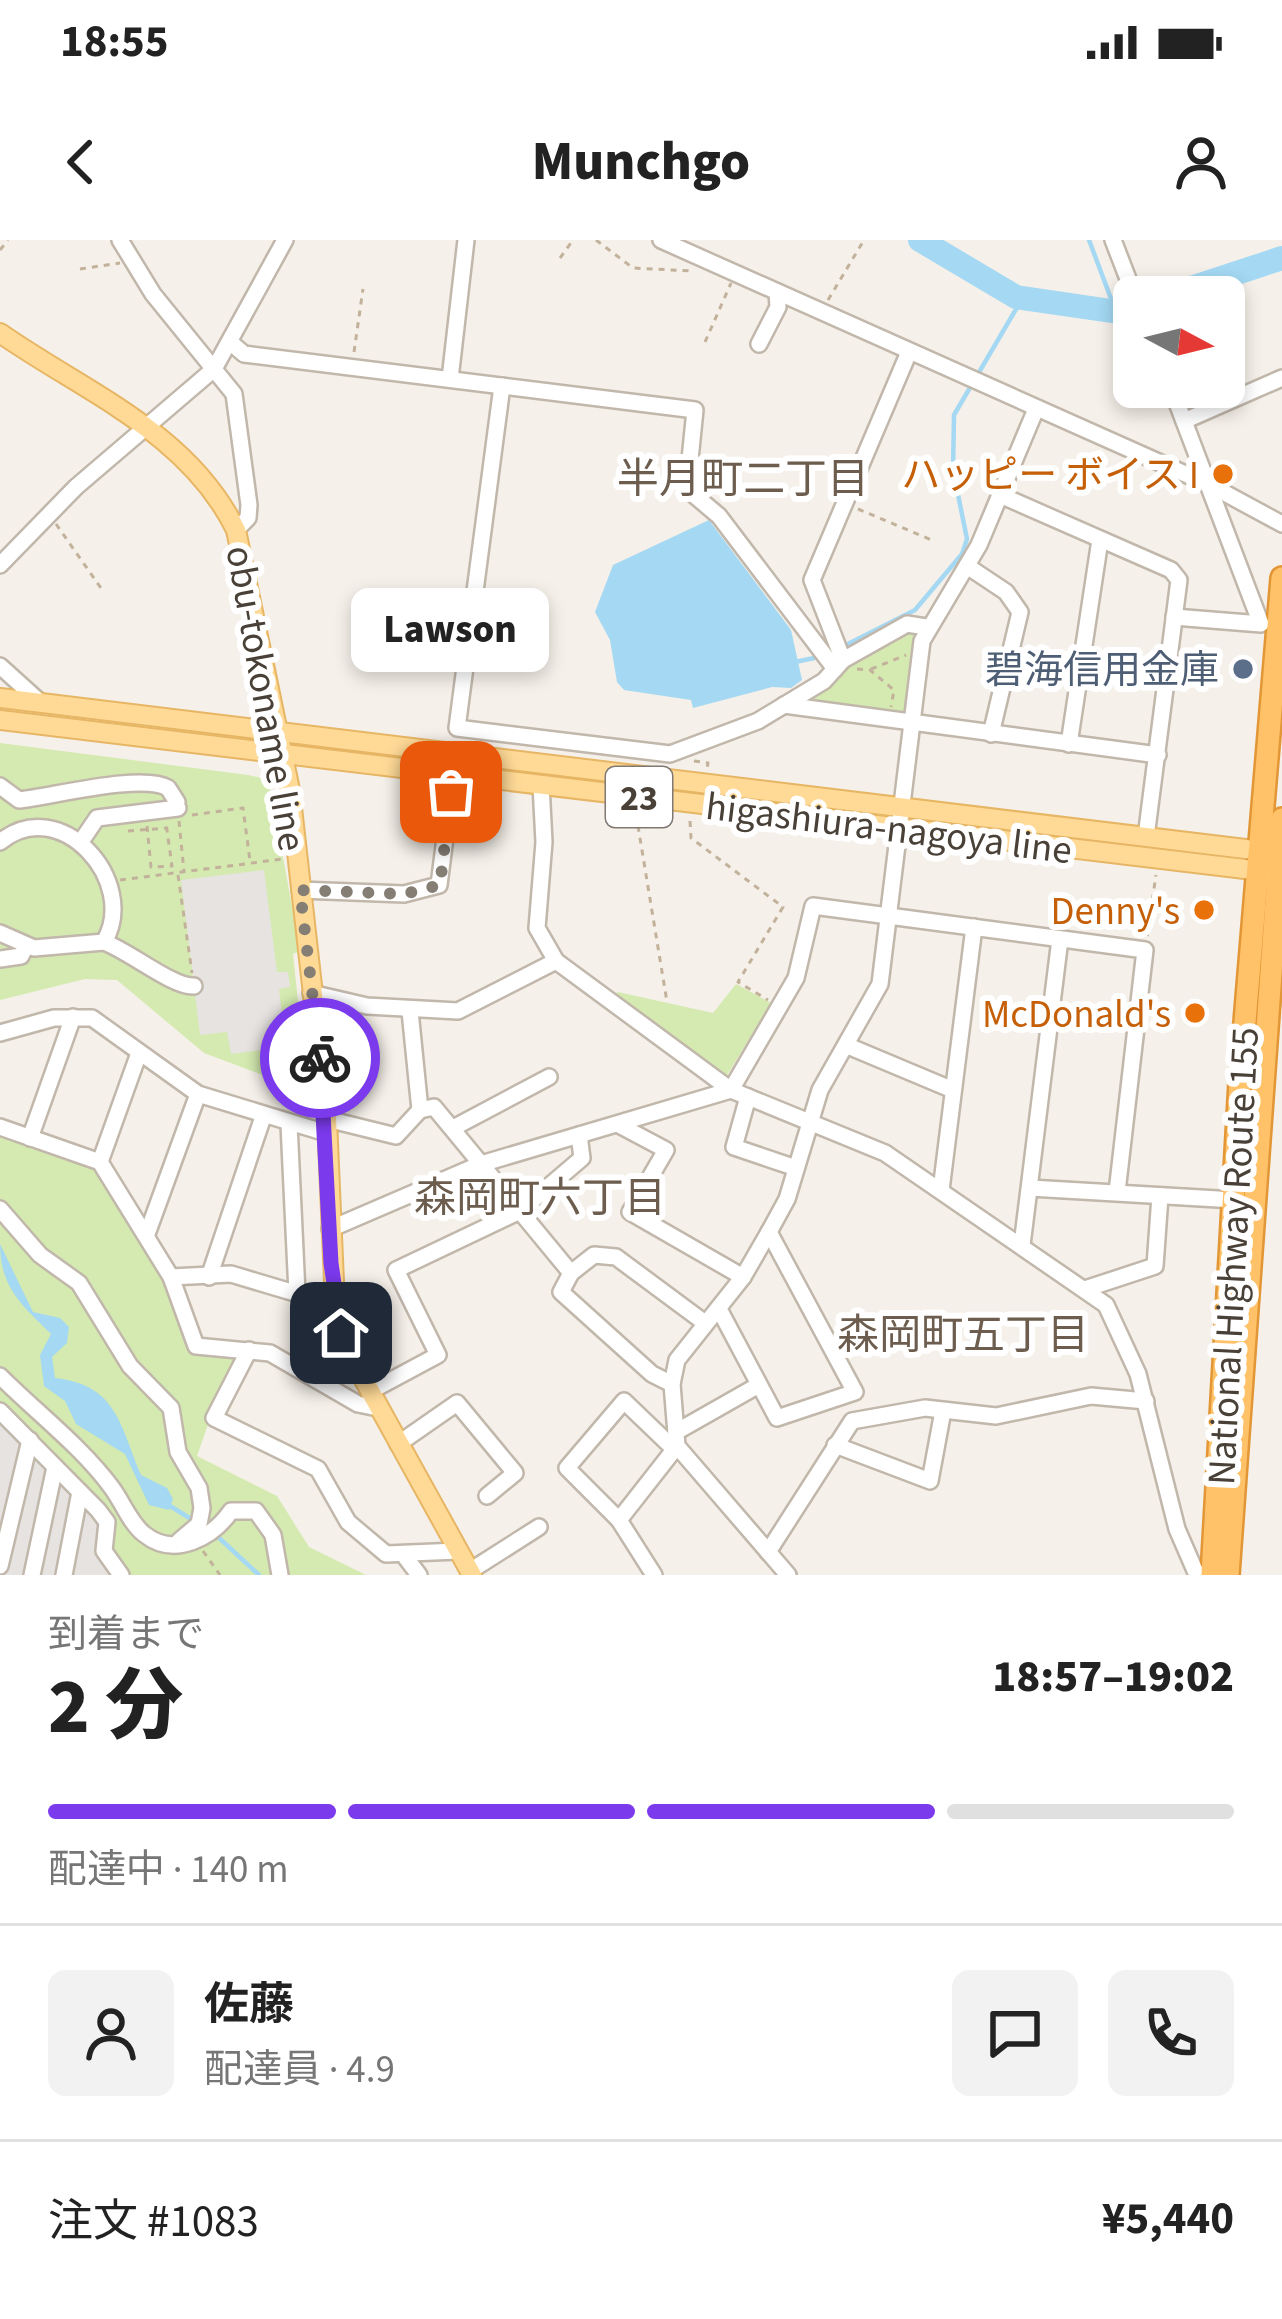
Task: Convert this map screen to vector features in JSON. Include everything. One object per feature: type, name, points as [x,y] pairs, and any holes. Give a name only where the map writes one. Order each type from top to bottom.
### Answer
[{"type":"highway","name":"National Highway Route 155","points":[[1228,1575],[1258,1109],[1274,1005],[1273,862],[1282,578]]},
{"type":"highway","name":"National Highway Route 155","points":[[1212,1575],[1235,1200],[1273,862],[1282,819]]},
{"type":"main road","name":"obu-tokoname line","points":[[0,333],[149,427],[203,474],[236,530],[280,744],[297,858],[326,1126],[334,1304],[348,1351],[471,1573]]},
{"type":"main road","name":"higashiura-nagoya line","points":[[0,698],[453,775],[692,803],[898,817],[1158,861],[1273,862]]},
{"type":"main road","name":"higashiura-nagoya line","points":[[0,720],[280,744]]},
{"type":"main road","name":"23","points":[[280,744],[898,817],[1146,837],[1273,862]]},
{"type":"street","points":[[120,240],[153,294],[234,394],[250,506],[248,518],[236,530]]},
{"type":"street","points":[[0,565],[48,515],[214,369],[285,240]]},
{"type":"street","points":[[450,379],[466,240]]},
{"type":"street","points":[[661,240],[1210,484],[1282,524]]},
{"type":"street","points":[[1113,240],[1127,276]]},
{"type":"street","points":[[759,344],[778,307],[778,292]]},
{"type":"street","points":[[230,342],[244,354],[352,370],[695,410],[687,489],[719,516],[845,666]]},
{"type":"street","points":[[845,666],[812,580],[909,352]]},
{"type":"street","points":[[1184,421],[1282,378]]},
{"type":"street","points":[[502,386],[457,728],[670,754],[758,722],[907,624],[926,627]]},
{"type":"street","points":[[1174,617],[1261,624],[1179,408]]},
{"type":"street","points":[[676,1442],[672,1384],[676,1360],[743,1277],[770,1232],[820,1090],[880,984],[918,657],[926,627],[967,566],[1036,409]]},
{"type":"street","points":[[1000,495],[1172,570],[1178,580],[1146,837]]},
{"type":"street","points":[[1069,744],[1100,540]]},
{"type":"street","points":[[967,566],[1006,592],[1020,612],[991,734]]},
{"type":"street","points":[[0,665],[41,703]]},
{"type":"street","points":[[784,705],[1158,755]]},
{"type":"street","points":[[300,890],[404,894],[440,885],[453,775]]},
{"type":"street","points":[[0,786],[19,800],[142,779],[168,788],[174,809],[97,818],[80,843]]},
{"type":"street","points":[[541,785],[544,842],[537,928],[556,961],[605,1002],[731,1090],[884,1153],[1106,1304],[1146,1401],[1177,1529],[1197,1575]]},
{"type":"street","points":[[0,842],[38,829],[63,833],[80,843],[110,882],[114,915],[104,942]]},
{"type":"street","points":[[330,1229],[482,1164],[731,1090],[805,954],[813,906],[1145,950],[1117,1192]]},
{"type":"street","points":[[941,1190],[974,927]]},
{"type":"street","points":[[0,933],[26,946],[104,942],[162,971],[180,987],[194,986]]},
{"type":"street","points":[[1022,1245],[1060,939]]},
{"type":"street","points":[[0,959],[21,956],[26,946]]},
{"type":"street","points":[[311,993],[410,1011],[458,1011],[556,961]]},
{"type":"street","points":[[410,1011],[420,1110]]},
{"type":"street","points":[[30,1138],[73,1017]]},
{"type":"street","points":[[0,1033],[73,1017],[92,1018],[197,1094],[289,1124],[396,1136],[420,1110],[434,1107],[571,1273]]},
{"type":"street","points":[[848,1046],[953,1090]]},
{"type":"street","points":[[100,1162],[139,1053]]},
{"type":"street","points":[[453,1128],[549,1077]]},
{"type":"street","points":[[147,1234],[197,1094]]},
{"type":"street","points":[[748,1097],[734,1147],[796,1168]]},
{"type":"street","points":[[1258,1109],[1282,1111]]},
{"type":"street","points":[[209,1277],[263,1117]]},
{"type":"street","points":[[289,1124],[298,1293]]},
{"type":"street","points":[[619,1125],[666,1150],[630,1212],[743,1277]]},
{"type":"street","points":[[0,1127],[100,1162],[171,1277],[196,1346],[270,1354],[358,1404],[373,1400],[438,1355],[396,1270],[520,1210],[582,1157],[579,1135]]},
{"type":"street","points":[[1030,1188],[1235,1200]]},
{"type":"street","points":[[1088,1288],[1155,1266],[1160,1196]]},
{"type":"street","points":[[0,1209],[40,1255],[79,1283],[130,1366],[171,1408],[178,1452],[199,1488],[200,1537]]},
{"type":"street","points":[[719,1309],[777,1418],[855,1392],[770,1232]]},
{"type":"street","points":[[672,1384],[652,1374],[561,1292],[571,1273],[594,1255],[616,1257],[705,1323]]},
{"type":"street","points":[[171,1277],[231,1274],[334,1304]]},
{"type":"street","points":[[249,1350],[214,1418],[318,1468],[348,1522],[386,1554],[458,1551]]},
{"type":"street","points":[[0,1376],[112,1489],[142,1534],[200,1537],[231,1511],[256,1511],[273,1535],[280,1575]]},
{"type":"street","points":[[620,1520],[676,1442],[757,1386]]},
{"type":"street","points":[[768,1552],[852,1421],[925,1408],[997,1416],[1091,1396],[1146,1401]]},
{"type":"street","points":[[654,1575],[620,1520],[567,1468],[624,1401],[676,1442],[788,1575]]},
{"type":"street","points":[[398,1444],[457,1403],[514,1473],[487,1496]]},
{"type":"street","points":[[835,1445],[930,1480],[943,1412]]},
{"type":"street","points":[[1,1418],[56,1467],[106,1522],[107,1559],[121,1575]]},
{"type":"street","points":[[1,1570],[4,1527],[29,1441]]},
{"type":"street","points":[[32,1575],[56,1467]]},
{"type":"street","points":[[64,1575],[80,1492]]},
{"type":"street","points":[[471,1573],[539,1527]]},
{"type":"street","points":[[404,1554],[419,1575]]},
{"type":"street","points":[[95,1575],[98,1560],[107,1559]]},
{"type":"path","points":[[0,250],[8,240]]},
{"type":"path","points":[[560,258],[573,240]]},
{"type":"path","points":[[596,240],[646,272],[691,272],[709,261]]},
{"type":"path","points":[[821,311],[864,240]]},
{"type":"path","points":[[80,269],[132,259]]},
{"type":"path","points":[[705,342],[734,273]]},
{"type":"path","points":[[352,370],[363,289]]},
{"type":"path","points":[[846,500],[934,541]]},
{"type":"path","points":[[48,515],[103,591]]},
{"type":"path","points":[[870,670],[898,654],[918,657]]},
{"type":"path","points":[[845,666],[870,670],[894,690],[889,721]]},
{"type":"path","points":[[638,796],[636,819],[668,1002]]},
{"type":"path","points":[[692,803],[691,838],[783,908],[738,982],[780,1007]]},
{"type":"path","points":[[174,809],[243,808],[250,863]]},
{"type":"path","points":[[145,812],[151,867],[172,866],[174,809]]},
{"type":"path","points":[[174,809],[194,986]]},
{"type":"path","points":[[110,882],[297,858]]},
{"type":"path","points":[[1145,950],[1158,861]]},
{"type":"path","points":[[200,1537],[220,1575]]},
{"type":"green space","points":[[906,624],[926,627],[910,724],[784,705]]},
{"type":"green space","points":[[0,743],[248,775],[266,779],[272,793],[280,790],[288,844],[281,846],[300,951],[293,954],[307,1085],[279,1081],[204,1053],[117,980],[85,979],[0,1000]]},
{"type":"green space","points":[[736,984],[771,1003],[726,1077],[605,1002],[618,992],[713,1013]]},
{"type":"green space","points":[[0,1127],[100,1162],[124,1196],[196,1345],[249,1350],[219,1393],[197,1456],[277,1496],[309,1547],[366,1575],[0,1575]]},
{"type":"shaded area","points":[[264,870],[277,972],[288,972],[290,987],[279,989],[288,1063],[264,1065],[261,1050],[231,1054],[227,1032],[200,1035],[181,880]]},
{"type":"shaded area","points":[[0,1403],[103,1508],[116,1561],[129,1575],[0,1575]]},
{"type":"water","points":[[709,520],[791,630],[802,680],[791,688],[772,687],[693,708],[691,700],[624,690],[617,682],[610,640],[595,612],[613,565]]},
{"type":"water","points":[[0,1244],[33,1312],[60,1318],[69,1327],[67,1343],[52,1357],[55,1378],[76,1382],[104,1399],[121,1424],[141,1475],[167,1488],[173,1499],[169,1510],[149,1505],[125,1454],[76,1424],[65,1401],[44,1386],[40,1355],[51,1334],[9,1284]]},
{"type":"waterway","points":[[920,240],[1016,297],[1113,311]]},
{"type":"waterway","points":[[1089,240],[1113,304]]},
{"type":"waterway","points":[[1228,276],[1282,258]]},
{"type":"waterway","points":[[840,648],[915,610],[962,554],[967,539],[953,470],[954,415],[1022,299]]},
{"type":"waterway","points":[[795,662],[819,657]]},
{"type":"waterway","points":[[170,1506],[196,1522]]},
{"type":"waterway","points":[[216,1535],[259,1575]]},
{"type":"way so far","points":[[320,1058],[300,890],[404,894],[440,885],[451,792]]},
{"type":"place","name":"ハッピー ボイス I","points":[[1223,474]]},
{"type":"place","name":"碧海信用金庫","points":[[1243,669]]},
{"type":"place","name":"Lawson","points":[[451,792]]},
{"type":"place","name":"Denny's","points":[[1204,910]]},
{"type":"place","name":"McDonald's","points":[[1195,1013]]},
{"type":"district","name":"半月町二丁目","points":[[743,478]]},
{"type":"district","name":"森岡町六丁目","points":[[540,1197]]},
{"type":"district","name":"森岡町五丁目","points":[[963,1334]]},
{"type":"route","points":[[320,1058],[334,1304],[341,1333]]}]
